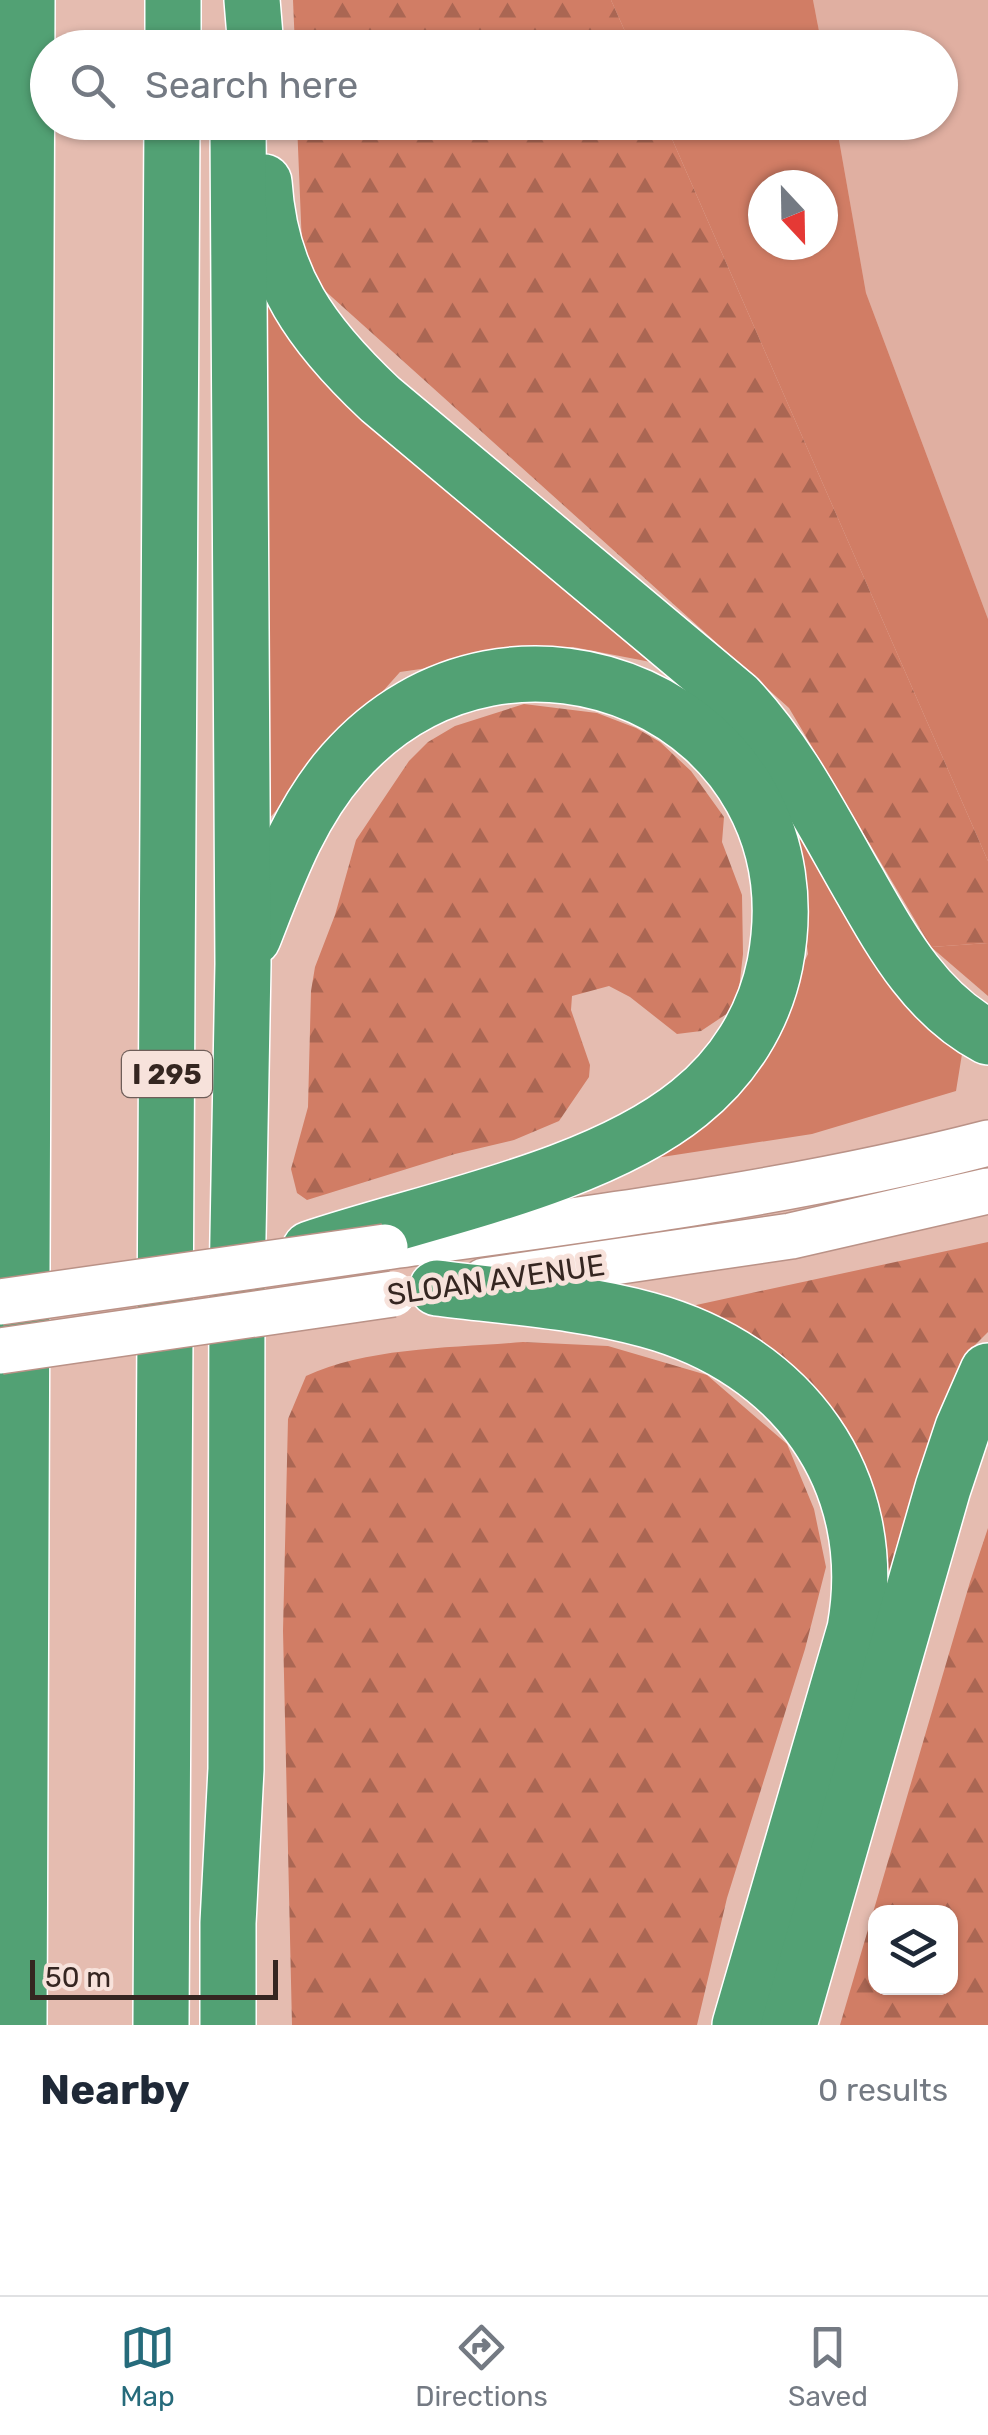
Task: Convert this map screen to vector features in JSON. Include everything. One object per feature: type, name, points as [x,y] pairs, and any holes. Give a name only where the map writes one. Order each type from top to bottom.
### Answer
[{"type":"highway","points":[[0,24],[9,0]]},
{"type":"highway","points":[[19,2025],[27,0]]},
{"type":"highway","points":[[172,30],[173,0]]},
{"type":"highway","points":[[240,30],[242,0]]},
{"type":"highway","points":[[252,0],[254,30]]},
{"type":"highway","name":"I 295","points":[[161,2025],[172,140]]},
{"type":"highway","points":[[228,2025],[228,1923],[236,1770],[236,1290],[243,964],[238,140]]},
{"type":"highway","points":[[262,140],[273,247],[304,315],[333,354],[380,399],[737,698],[781,750],[910,968],[947,1009],[988,1038]]},
{"type":"highway","points":[[243,964],[301,824],[334,775],[388,722],[423,700],[496,676],[547,673],[598,681],[632,692],[677,716],[704,738],[737,777],[754,806],[776,870],[779,938],[769,988],[756,1018],[720,1074],[686,1106],[599,1156],[383,1236],[266,1264]]},
{"type":"highway","points":[[415,1291],[621,1313],[703,1339],[732,1354],[778,1390],[823,1442],[843,1482],[858,1530],[860,1552],[862,1579],[855,1629],[740,2025]]},
{"type":"highway","points":[[0,1333],[19,1408]]},
{"type":"highway","points":[[789,2025],[943,1488],[988,1371]]},
{"type":"highway","points":[[236,1770],[258,2025]]},
{"type":"highway","points":[[0,1922],[20,1873]]},
{"type":"main road","name":"SLOAN AVENUE","points":[[383,1236],[725,1199],[988,1143]]},
{"type":"main road","name":"SLOAN AVENUE","points":[[0,1351],[791,1236],[988,1191]]},
{"type":"main road","points":[[0,1302],[266,1264]]},
{"type":"shaded area","points":[[813,0],[988,0],[988,619],[866,293],[839,140],[958,140],[958,30],[819,30]]},
{"type":"green space","points":[[293,0],[611,0],[624,30],[294,30]]},
{"type":"green space","points":[[611,0],[813,0],[819,30],[624,30]]},
{"type":"green space","points":[[298,140],[672,140],[988,861],[988,943],[931,947],[789,708],[303,271]]},
{"type":"green space","points":[[672,140],[839,140],[866,293],[988,619],[988,861]]},
{"type":"green space","points":[[260,295],[271,301],[661,664],[573,647],[400,672],[266,822]]},
{"type":"green space","points":[[524,704],[597,713],[636,728],[660,742],[691,771],[724,817],[722,842],[742,895],[743,954],[737,1007],[701,1031],[677,1034],[630,997],[609,986],[572,996],[571,1010],[590,1065],[589,1077],[559,1121],[514,1140],[307,1200],[297,1193],[291,1169],[308,1107],[311,991],[315,967],[335,915],[356,840],[409,761],[428,742],[455,726]]},
{"type":"green space","points":[[806,830],[846,913],[962,1054],[956,1091],[812,1134],[623,1163],[746,1083],[808,954],[794,849]]},
{"type":"green space","points":[[988,943],[988,996],[931,947]]},
{"type":"green space","points":[[988,1242],[988,1332],[970,1350],[890,1577],[864,1463],[756,1337],[687,1307]]},
{"type":"green space","points":[[523,1342],[608,1346],[707,1375],[787,1444],[814,1509],[826,1567],[805,1649],[727,1898],[697,2025],[292,2025],[283,1631],[288,1419],[306,1376],[330,1366],[412,1350]]},
{"type":"green space","points":[[988,1528],[988,2025],[840,2025],[868,1930],[868,1995],[958,1995],[958,1905],[875,1905]]}]
